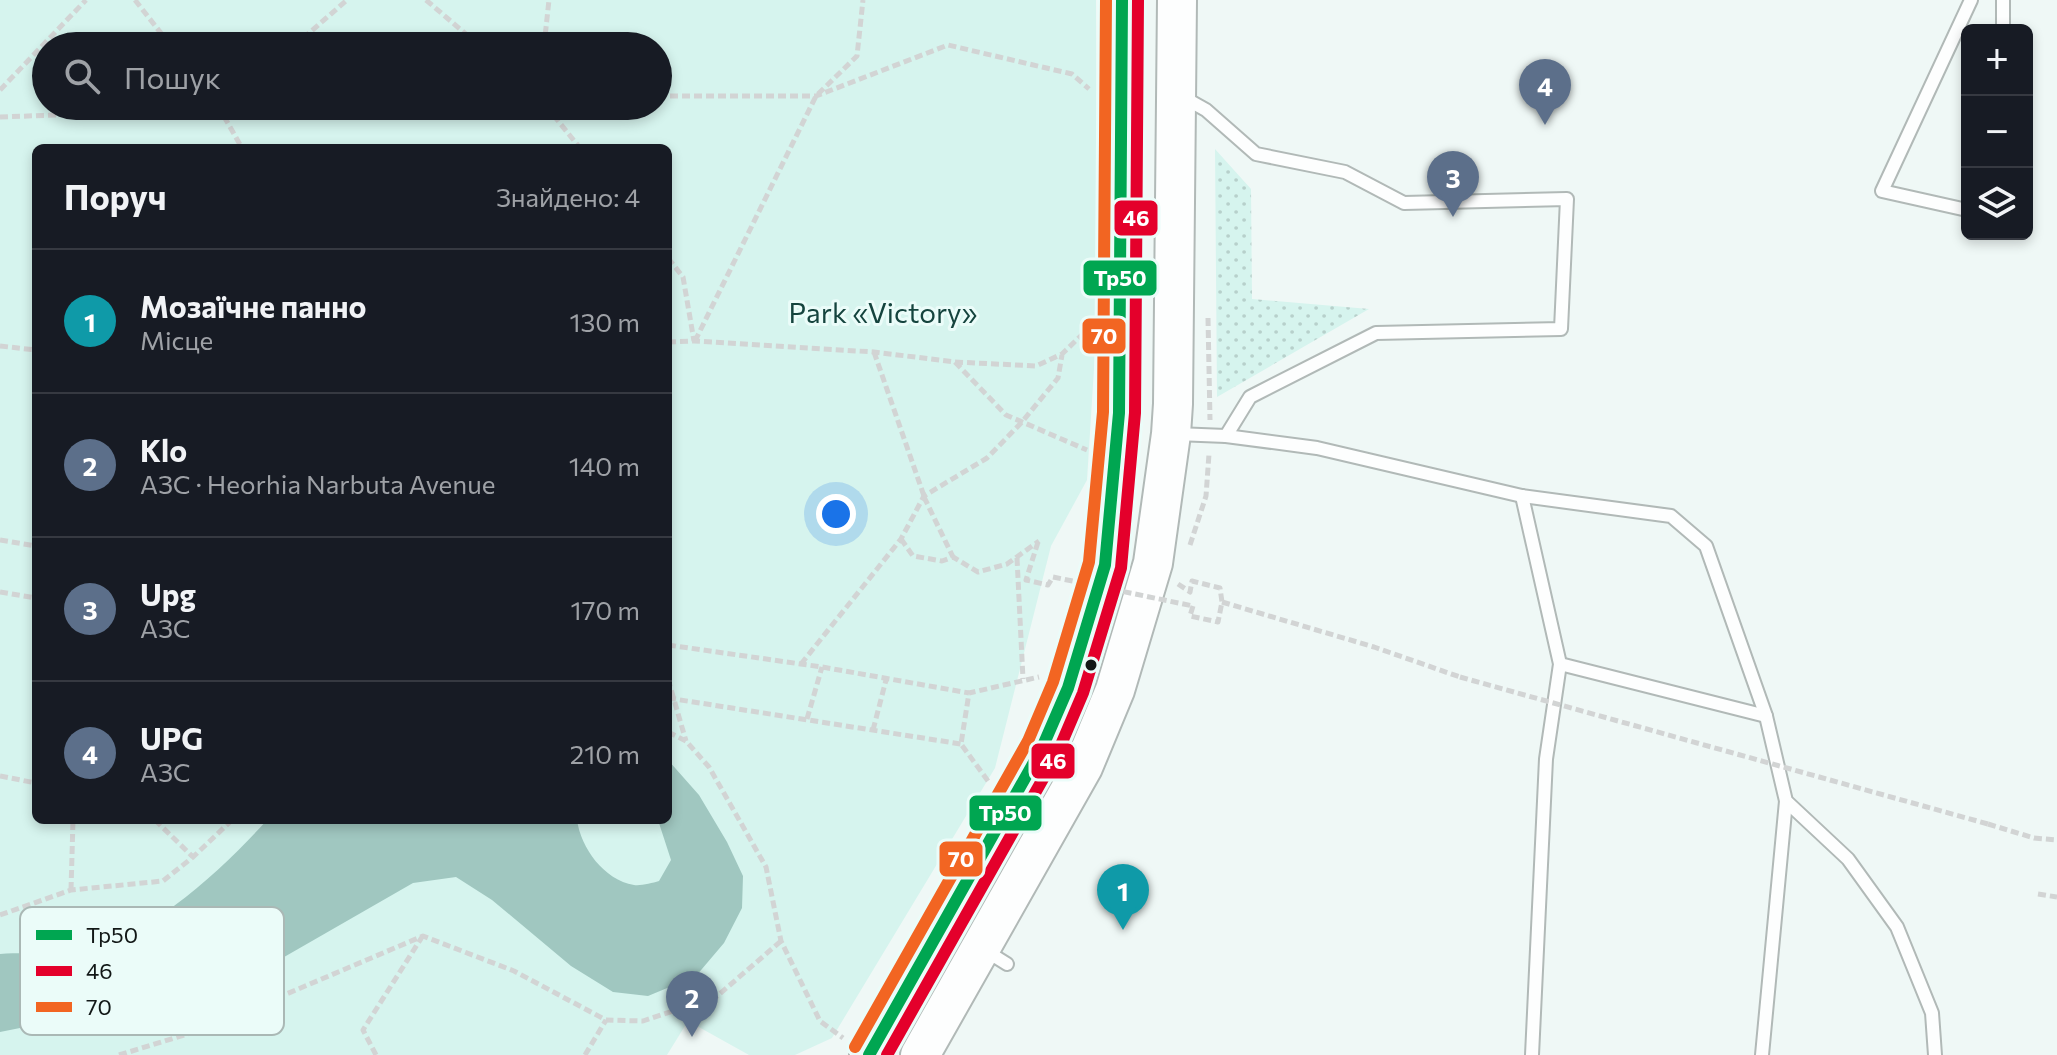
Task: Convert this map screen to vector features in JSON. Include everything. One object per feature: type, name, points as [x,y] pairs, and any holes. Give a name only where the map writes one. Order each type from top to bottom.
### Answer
[{"type":"main road","points":[[854,1045],[1042,748],[1068,688],[1105,565],[1119,413],[1122,0]]},
{"type":"main road","points":[[920,1055],[994,956],[1083,767],[1115,690],[1153,563],[1171,434],[1177,0]]},
{"type":"lane","points":[[1961,209],[1882,191],[1971,0]]},
{"type":"lane","points":[[2003,0],[2003,24]]},
{"type":"lane","points":[[1176,94],[1206,110],[1256,154],[1345,172],[1404,203],[1567,199],[1561,329],[1376,333],[1250,397],[1226,436]]},
{"type":"lane","points":[[1171,434],[1226,436],[1317,448],[1522,496],[1671,516],[1706,546],[1766,716],[1786,801],[1762,1055]]},
{"type":"lane","points":[[1522,496],[1560,664],[1546,759],[1532,1055]]},
{"type":"lane","points":[[1560,664],[1766,716]]},
{"type":"lane","points":[[1786,801],[1848,859],[1897,927],[1932,1013],[1935,1055]]},
{"type":"path","points":[[55,32],[86,0]]},
{"type":"path","points":[[135,0],[160,32]]},
{"type":"path","points":[[310,32],[347,0]]},
{"type":"path","points":[[426,0],[464,32]]},
{"type":"path","points":[[546,32],[549,0]]},
{"type":"path","points":[[694,341],[816,96],[857,56],[863,0]]},
{"type":"path","points":[[672,96],[816,96],[948,45],[1072,74],[1096,95]]},
{"type":"path","points":[[0,90],[32,57]]},
{"type":"path","points":[[0,117],[32,116]]},
{"type":"path","points":[[228,120],[240,144]]},
{"type":"path","points":[[557,120],[577,144]]},
{"type":"path","points":[[672,263],[683,277],[694,341]]},
{"type":"path","points":[[672,342],[874,352],[955,362],[1036,366],[1062,354],[1097,321]]},
{"type":"path","points":[[0,346],[32,350]]},
{"type":"path","points":[[874,352],[924,496],[953,557],[978,572],[1007,564],[1039,541],[1026,580],[1048,585],[1053,577],[1193,606],[1190,616],[1218,622],[1222,602],[1220,588],[1192,581],[1190,592]]},
{"type":"path","points":[[801,664],[901,539],[924,496],[987,458],[1022,422],[1058,378],[1062,354]]},
{"type":"path","points":[[955,362],[1006,415],[1099,455]]},
{"type":"path","points":[[901,539],[913,556],[942,561],[953,557]]},
{"type":"path","points":[[0,540],[32,545]]},
{"type":"path","points":[[1017,557],[1023,679]]},
{"type":"path","points":[[0,592],[32,597]]},
{"type":"path","points":[[1222,602],[1374,647],[1460,677],[2034,838],[2057,840]]},
{"type":"path","points":[[672,646],[822,667],[969,693],[1052,675]]},
{"type":"path","points":[[807,719],[822,667]]},
{"type":"path","points":[[873,730],[886,680]]},
{"type":"path","points":[[672,689],[686,741]]},
{"type":"path","points":[[969,693],[961,744],[996,793]]},
{"type":"path","points":[[672,698],[961,744]]},
{"type":"path","points":[[672,734],[686,741],[709,767],[766,867],[781,941],[820,1021],[854,1045]]},
{"type":"path","points":[[0,776],[32,782]]},
{"type":"path","points":[[71,890],[73,824]]},
{"type":"path","points":[[159,824],[193,857]]},
{"type":"path","points":[[23,907],[71,890],[163,881],[228,824]]},
{"type":"path","points":[[2038,894],[2057,897]]},
{"type":"path","points":[[0,915],[20,908]]},
{"type":"path","points":[[284,995],[423,936],[514,971],[606,1020],[643,1021],[716,997],[781,941]]},
{"type":"path","points":[[376,1055],[363,1030],[423,936]]},
{"type":"path","points":[[585,1055],[606,1020]]},
{"type":"path","points":[[119,1055],[184,1035]]},
{"type":"green space","name":"Park «Victory»","points":[[0,0],[1096,0],[1097,321],[1087,480],[1051,546],[995,768],[832,1038],[795,1055],[749,1055],[688,1021],[667,1055],[0,1055]]},
{"type":"green space","points":[[1215,149],[1251,189],[1252,299],[1369,309],[1217,397]]},
{"type":"shaded area","points":[[672,765],[699,795],[727,842],[743,876],[742,908],[724,943],[696,976],[648,996],[613,992],[571,966],[492,900],[456,877],[413,883],[284,957],[284,907],[172,907],[206,881],[263,824],[578,824],[589,852],[604,870],[634,885],[659,881],[671,860],[659,824],[672,824]]},
{"type":"shaded area","points":[[20,953],[20,1028],[0,1032],[0,954]]},
{"type":"transit line","name":"70","points":[[855,1047],[1028,741],[1053,682],[1089,562],[1103,412],[1106,0]]},
{"type":"transit line","name":"Тр50","points":[[869,1055],[1042,748],[1068,688],[1105,565],[1119,413],[1122,0]]},
{"type":"transit line","name":"46","points":[[887,1055],[1057,754],[1083,693],[1121,568],[1135,413],[1138,0]]},
{"type":"place","name":"UPG","points":[[1545,125]]},
{"type":"place","name":"Upg","points":[[1453,217]]},
{"type":"place","name":"Мозаїчне панно","points":[[1123,930]]},
{"type":"place","name":"Klo","points":[[692,1037]]}]
